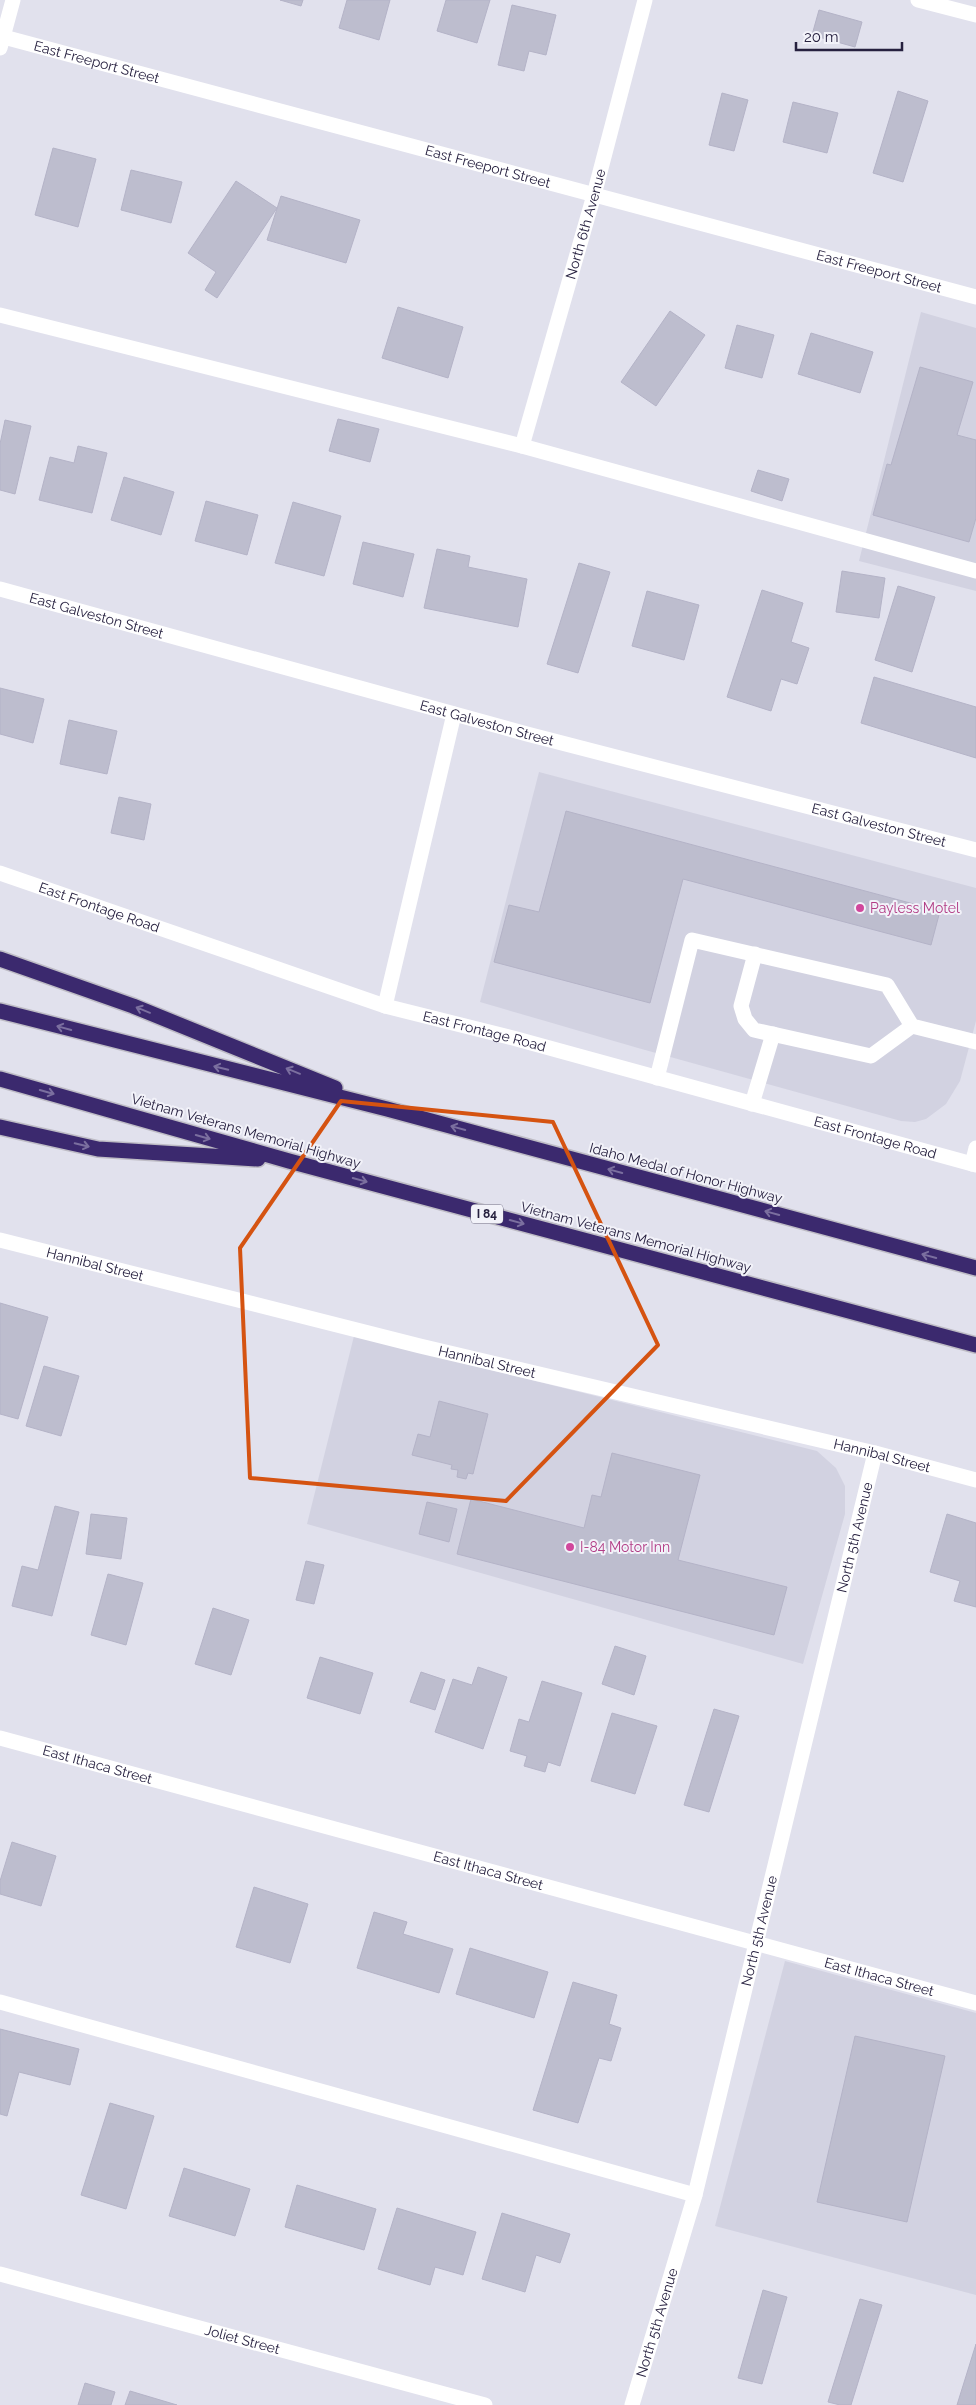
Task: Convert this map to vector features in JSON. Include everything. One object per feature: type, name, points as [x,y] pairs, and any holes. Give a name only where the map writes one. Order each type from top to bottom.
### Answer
[{"type":"highway","points":[[0,960],[133,1006],[387,1109]]},
{"type":"highway","points":[[0,1011],[387,1109]]},
{"type":"highway","name":"Vietnam Veterans Memorial Highway","points":[[0,1079],[289,1161],[976,1345]]},
{"type":"highway","name":"Idaho Medal of Honor Highway","points":[[387,1109],[976,1268]]},
{"type":"highway","points":[[0,1127],[98,1149],[289,1161]]},
{"type":"street","points":[[1,40],[12,0]]},
{"type":"street","name":"North 6th Avenue","points":[[522,446],[594,194],[645,0]]},
{"type":"street","points":[[918,0],[976,15]]},
{"type":"street","name":"East Freeport Street","points":[[1,40],[594,194],[976,297]]},
{"type":"street","points":[[0,315],[522,446],[976,571]]},
{"type":"street","name":"East Galveston Street","points":[[0,589],[454,714],[976,850]]},
{"type":"street","points":[[384,1006],[454,714]]},
{"type":"street","name":"East Frontage Road","points":[[0,873],[384,1006],[513,1038],[974,1165]]},
{"type":"street","points":[[657,1078],[692,940],[887,985],[912,1026],[976,1042]]},
{"type":"street","points":[[754,954],[741,1006],[746,1019],[754,1030],[870,1056],[912,1026]]},
{"type":"street","points":[[752,1104],[773,1034]]},
{"type":"street","points":[[974,1165],[976,1148]]},
{"type":"street","name":"Hannibal Street","points":[[0,1240],[420,1346],[875,1453],[976,1480]]},
{"type":"street","name":"North 5th Avenue","points":[[632,2405],[695,2195],[875,1453]]},
{"type":"street","name":"East Ithaca Street","points":[[0,1738],[976,2003]]},
{"type":"street","points":[[0,2002],[695,2195]]},
{"type":"street","name":"Joliet Street","points":[[0,2274],[485,2405]]},
{"type":"highlighted area","points":[[341,1101],[553,1122],[658,1345],[506,1501],[250,1478],[240,1248]]},
{"type":"shaded area","points":[[921,312],[976,328],[976,591],[859,561]]},
{"type":"shaded area","points":[[539,772],[976,888],[976,1021],[960,1081],[946,1104],[926,1119],[915,1122],[901,1121],[480,1002]]},
{"type":"shaded area","points":[[354,1336],[817,1451],[836,1468],[845,1486],[845,1514],[803,1664],[307,1524]]},
{"type":"shaded area","points":[[785,1961],[976,2013],[976,2295],[715,2226]]},
{"type":"building","points":[[280,0],[303,0],[301,6]]},
{"type":"building","points":[[347,0],[390,0],[379,40],[339,28]]},
{"type":"building","points":[[446,0],[490,0],[477,43],[437,31]]},
{"type":"building","points":[[512,5],[556,15],[546,55],[529,51],[524,71],[498,65]]},
{"type":"building","points":[[819,10],[862,22],[855,47],[812,35]]},
{"type":"building","points":[[898,91],[928,101],[903,182],[873,173]]},
{"type":"building","points":[[722,93],[748,100],[734,151],[709,145]]},
{"type":"building","points":[[793,102],[838,113],[827,153],[783,142]]},
{"type":"building","points":[[53,148],[96,159],[78,227],[35,215]]},
{"type":"building","points":[[131,170],[182,182],[171,223],[121,210]]},
{"type":"building","points":[[236,181],[277,208],[217,298],[205,290],[216,272],[188,253]]},
{"type":"building","points":[[281,196],[360,220],[346,263],[267,240]]},
{"type":"building","points":[[398,307],[463,327],[448,378],[382,358]]},
{"type":"building","points":[[670,311],[705,335],[656,406],[621,382]]},
{"type":"building","points":[[737,325],[774,335],[762,378],[725,368]]},
{"type":"building","points":[[811,333],[873,352],[860,393],[798,374]]},
{"type":"building","points":[[920,367],[973,382],[957,435],[976,440],[976,518],[969,542],[873,515],[887,464],[891,465]]},
{"type":"building","points":[[338,419],[379,429],[370,462],[329,451]]},
{"type":"building","points":[[5,420],[31,426],[15,494],[0,490],[0,444]]},
{"type":"building","points":[[78,446],[107,453],[92,513],[39,500],[50,457],[74,463]]},
{"type":"building","points":[[758,470],[789,479],[782,501],[751,491]]},
{"type":"building","points":[[124,477],[174,492],[161,535],[111,520]]},
{"type":"building","points":[[206,501],[258,515],[247,555],[195,541]]},
{"type":"building","points":[[293,502],[341,516],[324,576],[275,563]]},
{"type":"building","points":[[363,542],[414,554],[403,597],[353,584]]},
{"type":"building","points":[[437,549],[470,556],[468,567],[527,579],[518,627],[424,608]]},
{"type":"building","points":[[579,563],[610,572],[578,673],[547,664]]},
{"type":"building","points":[[842,571],[885,578],[879,618],[836,612]]},
{"type":"building","points":[[898,586],[935,597],[912,672],[875,660]]},
{"type":"building","points":[[762,590],[803,603],[791,642],[809,648],[797,684],[781,679],[771,711],[727,697]]},
{"type":"building","points":[[647,591],[699,605],[684,660],[632,646]]},
{"type":"building","points":[[874,677],[976,707],[976,758],[861,723]]},
{"type":"building","points":[[0,688],[44,699],[33,743],[0,734]]},
{"type":"building","points":[[69,720],[117,731],[107,774],[60,764]]},
{"type":"building","points":[[119,797],[151,804],[144,840],[111,833]]},
{"type":"building","name":"Payless Motel","points":[[566,811],[940,911],[931,945],[683,879],[650,1003],[494,962],[509,905],[539,912]]},
{"type":"building","points":[[0,1303],[48,1317],[18,1419],[0,1414]]},
{"type":"building","points":[[44,1366],[79,1376],[61,1436],[26,1426]]},
{"type":"building","points":[[439,1401],[488,1414],[473,1474],[468,1473],[466,1479],[457,1477],[458,1470],[451,1469],[452,1465],[412,1455],[418,1434],[430,1437]]},
{"type":"building","name":"I-84 Motor Inn","points":[[612,1453],[700,1475],[678,1560],[787,1587],[774,1635],[457,1554],[471,1499],[584,1528],[592,1495],[601,1497]]},
{"type":"building","points":[[427,1502],[457,1509],[449,1542],[419,1534]]},
{"type":"building","points":[[55,1506],[79,1512],[52,1616],[12,1606],[22,1566],[38,1570]]},
{"type":"building","points":[[91,1514],[127,1518],[121,1559],[86,1554]]},
{"type":"building","points":[[947,1514],[976,1523],[976,1607],[954,1601],[960,1581],[930,1572]]},
{"type":"building","points":[[306,1561],[324,1565],[314,1604],[296,1600]]},
{"type":"building","points":[[108,1574],[143,1583],[126,1645],[91,1635]]},
{"type":"building","points":[[213,1608],[249,1620],[231,1675],[195,1664]]},
{"type":"building","points":[[615,1646],[646,1656],[634,1695],[602,1684]]},
{"type":"building","points":[[320,1657],[373,1673],[360,1714],[307,1698]]},
{"type":"building","points":[[478,1667],[507,1677],[483,1749],[435,1732],[453,1679],[472,1685]]},
{"type":"building","points":[[421,1672],[445,1680],[435,1710],[410,1702]]},
{"type":"building","points":[[542,1681],[582,1693],[560,1766],[548,1762],[545,1772],[524,1766],[527,1756],[510,1751],[519,1719],[529,1722]]},
{"type":"building","points":[[714,1709],[739,1716],[709,1812],[684,1805]]},
{"type":"building","points":[[612,1713],[657,1726],[635,1794],[591,1781]]},
{"type":"building","points":[[12,1842],[56,1856],[41,1906],[0,1894],[0,1881]]},
{"type":"building","points":[[254,1887],[308,1904],[290,1963],[236,1947]]},
{"type":"building","points":[[374,1912],[407,1922],[403,1934],[453,1949],[439,1993],[357,1968]]},
{"type":"building","points":[[470,1948],[548,1972],[534,2018],[456,1994]]},
{"type":"building","points":[[573,1982],[617,1995],[609,2024],[621,2028],[611,2061],[599,2058],[578,2123],[533,2110]]},
{"type":"building","points":[[0,2029],[79,2049],[70,2085],[19,2072],[7,2116],[0,2114]]},
{"type":"building","points":[[855,2036],[945,2056],[907,2222],[817,2202]]},
{"type":"building","points":[[110,2103],[154,2116],[126,2209],[81,2195]]},
{"type":"building","points":[[184,2168],[250,2189],[235,2236],[169,2216]]},
{"type":"building","points":[[297,2185],[376,2209],[364,2250],[285,2227]]},
{"type":"building","points":[[397,2208],[476,2232],[463,2275],[435,2267],[430,2285],[378,2269]]},
{"type":"building","points":[[502,2213],[570,2234],[560,2263],[536,2255],[525,2292],[482,2279]]},
{"type":"building","points":[[763,2290],[787,2297],[762,2384],[738,2378]]},
{"type":"building","points":[[860,2299],[882,2305],[851,2405],[840,2405],[828,2402]]},
{"type":"building","points":[[976,2344],[976,2405],[957,2405]]},
{"type":"building","points":[[85,2383],[115,2392],[111,2405],[78,2405]]},
{"type":"building","points":[[130,2391],[177,2405],[125,2405]]},
{"type":"place","name":"Payless Motel","points":[[860,908]]},
{"type":"place","name":"I-84 Motor Inn","points":[[570,1547]]}]
